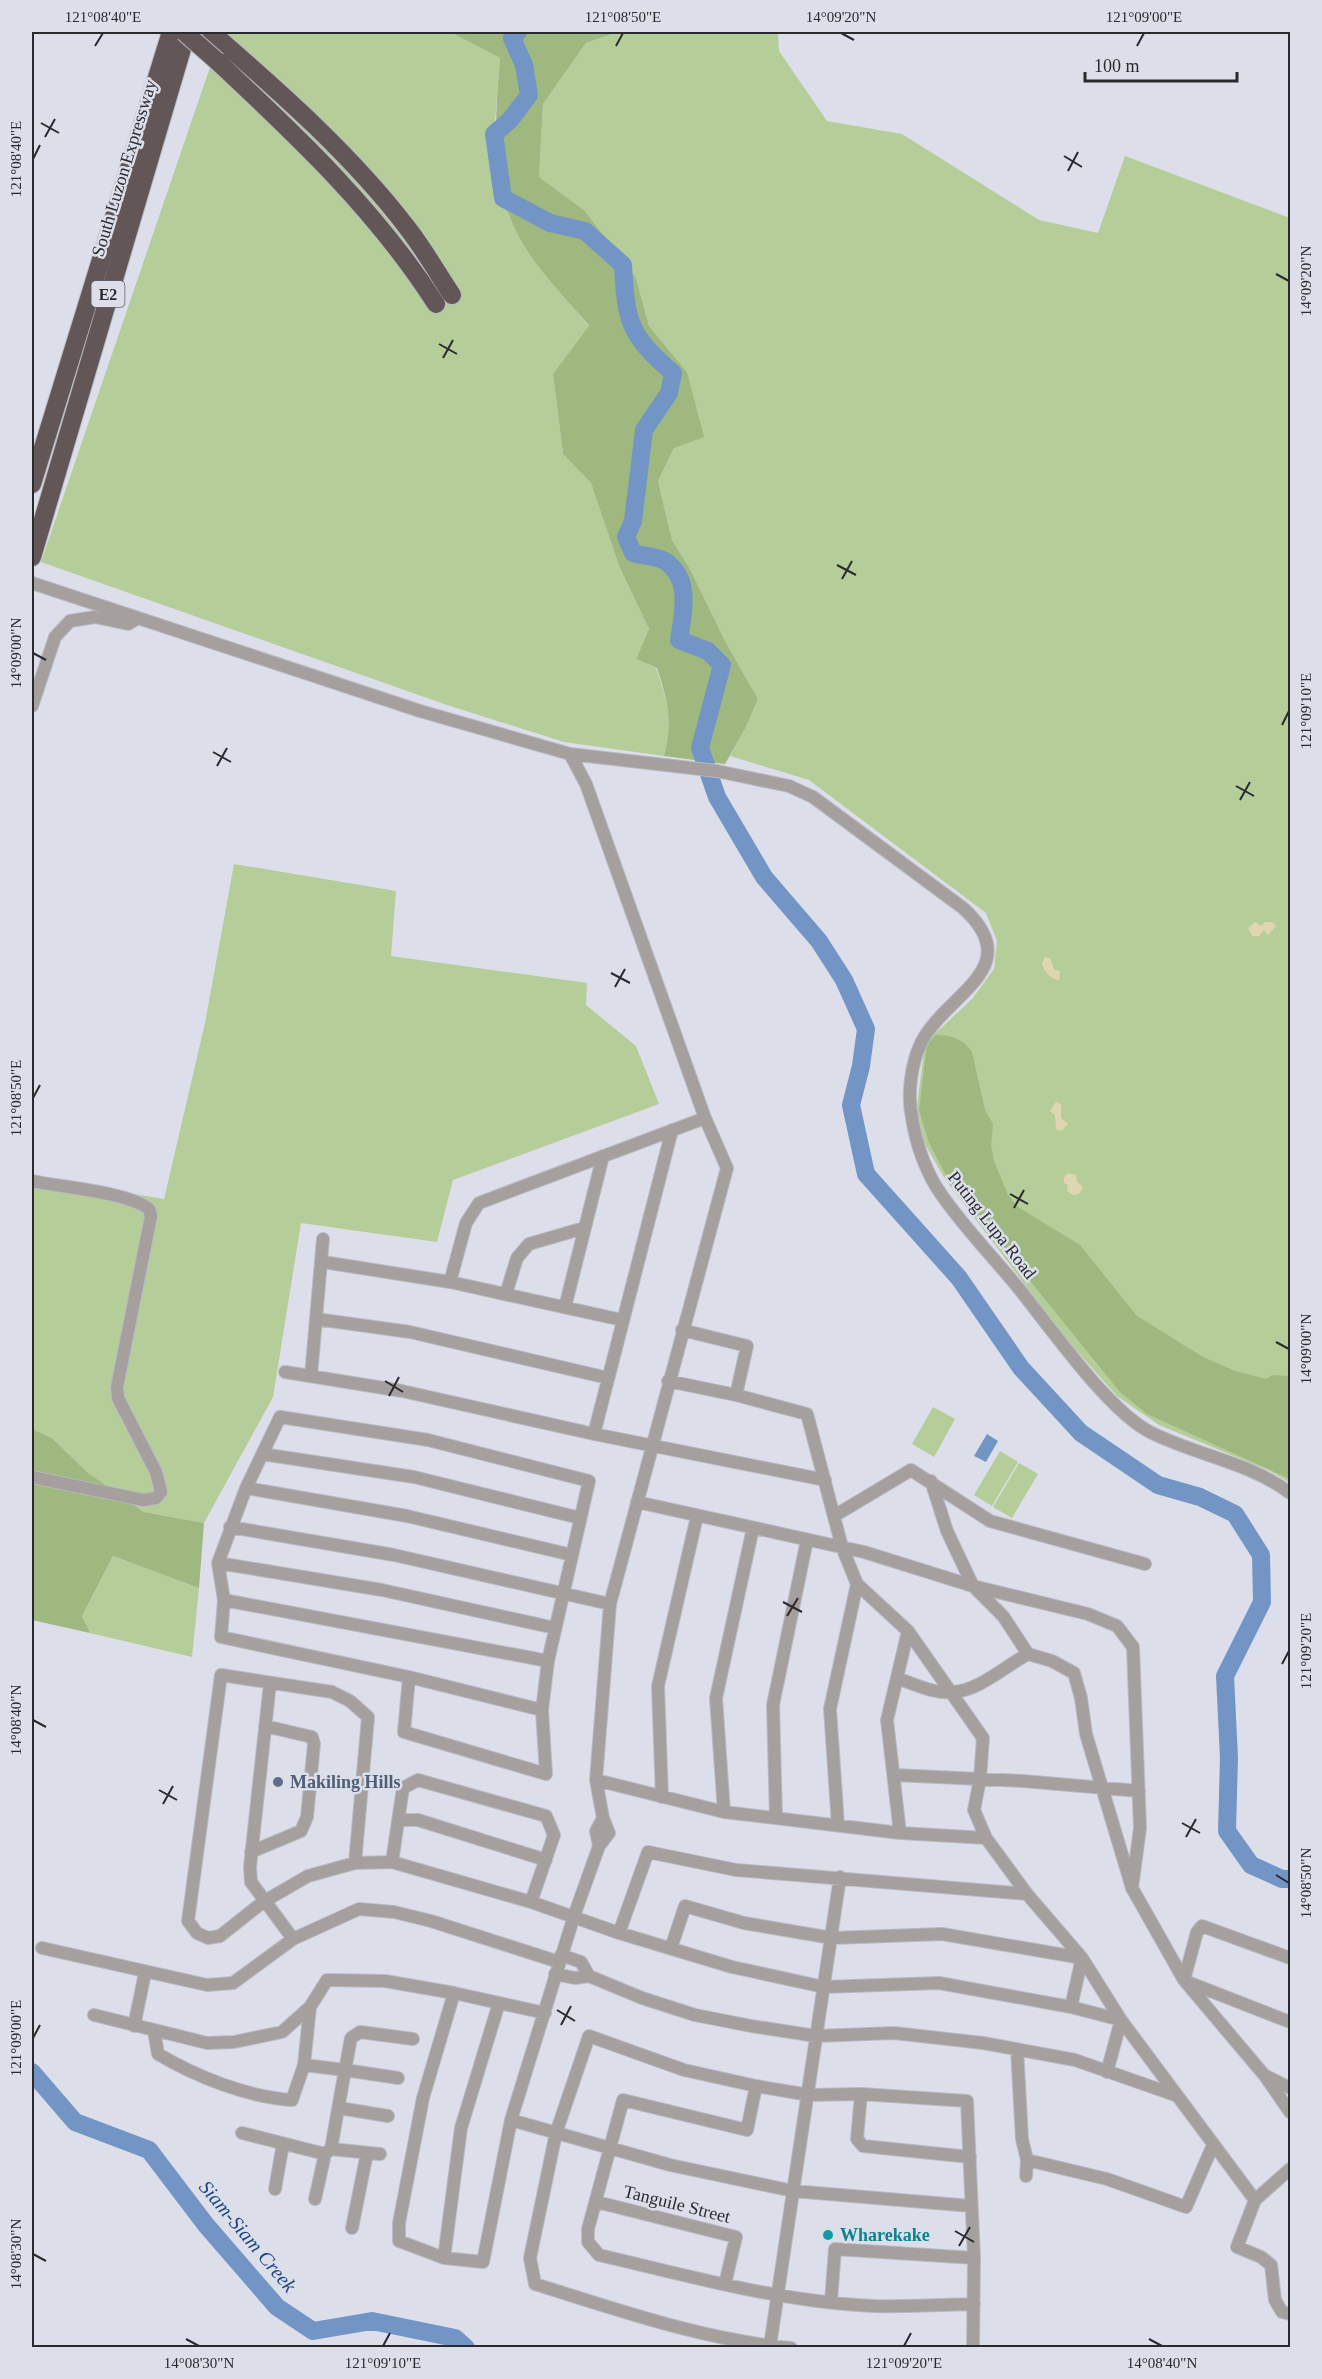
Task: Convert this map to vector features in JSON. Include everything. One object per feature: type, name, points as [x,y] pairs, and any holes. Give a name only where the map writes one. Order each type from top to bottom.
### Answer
[{"type":"highway","name":"South Luzon Expressway","points":[[32,484],[171,32]]},
{"type":"highway","name":"South Luzon Expressway","points":[[32,557],[186,32],[330,169],[375,218],[436,304]]},
{"type":"highway","points":[[217,37],[296,108],[378,192],[410,231],[452,296]]},
{"type":"street","name":"Puting Lupa Road","points":[[32,583],[420,711],[570,754],[717,771],[789,786],[813,797],[976,921],[988,947],[987,962],[978,980],[950,1007],[921,1043],[910,1086],[911,1117],[921,1154],[940,1193],[1094,1381],[1125,1414],[1149,1431],[1279,1484],[1290,1493]]},
{"type":"street","points":[[32,706],[55,637],[70,621],[95,617],[128,624],[138,618]]},
{"type":"street","points":[[454,1993],[423,2098],[399,2223],[399,2241],[444,2258],[483,2262],[511,2121],[574,1916],[599,1846],[609,1833],[603,1818],[596,1780],[610,1604],[727,1168],[705,1118],[586,784],[570,754]]},
{"type":"street","points":[[450,1282],[466,1223],[479,1203],[705,1118]]},
{"type":"street","points":[[594,1434],[672,1130]]},
{"type":"street","points":[[565,1307],[603,1156]]},
{"type":"street","points":[[32,1181],[137,1201],[149,1209],[151,1216],[117,1387],[118,1398],[156,1472],[160,1492],[156,1498],[143,1500],[32,1477]]},
{"type":"street","points":[[506,1294],[517,1258],[529,1244],[584,1228]]},
{"type":"street","points":[[311,1376],[323,1262],[323,1239]]},
{"type":"street","points":[[323,1262],[450,1282],[622,1320]]},
{"type":"street","points":[[316,1319],[410,1332],[608,1378]]},
{"type":"street","points":[[682,1330],[747,1346],[736,1395]]},
{"type":"street","points":[[285,1372],[402,1391],[594,1434],[825,1480]]},
{"type":"street","points":[[668,1381],[736,1395],[807,1414],[842,1547],[857,1584],[908,1631],[983,1738],[980,1779],[974,1810],[986,1838],[1027,1894],[1082,1958],[1121,2020],[1255,2200]]},
{"type":"street","points":[[409,1677],[404,1732],[546,1774],[542,1710],[548,1661],[589,1481],[428,1440],[280,1417],[246,1488],[218,1563],[224,1600],[221,1637],[409,1677],[542,1710]]},
{"type":"street","points":[[262,1454],[414,1477],[580,1518]]},
{"type":"street","points":[[834,1516],[910,1470],[931,1481],[990,1521],[1145,1564]]},
{"type":"street","points":[[931,1481],[947,1531],[972,1586],[1003,1616],[1028,1654],[1052,1661],[1074,1673],[1081,1698],[1086,1734],[1132,1888],[1184,1980],[1265,2076],[1290,2112]]},
{"type":"street","points":[[246,1488],[407,1516],[572,1555]]},
{"type":"street","points":[[637,1502],[842,1547],[922,1568],[972,1586],[1088,1614],[1117,1626],[1133,1647],[1140,1828],[1132,1888]]},
{"type":"street","points":[[662,1797],[658,1686],[697,1516]]},
{"type":"street","points":[[230,1527],[394,1555],[610,1604]]},
{"type":"street","points":[[724,1812],[716,1698],[753,1528]]},
{"type":"street","points":[[776,1818],[773,1705],[807,1540]]},
{"type":"street","points":[[218,1563],[382,1590],[555,1628]]},
{"type":"street","points":[[838,1825],[830,1709],[857,1584]]},
{"type":"street","points":[[224,1600],[548,1661]]},
{"type":"street","points":[[900,1833],[887,1720],[908,1631]]},
{"type":"street","points":[[897,1678],[926,1689],[952,1693],[974,1686],[1028,1654]]},
{"type":"street","points":[[354,1863],[368,1717],[350,1701],[332,1692],[221,1676],[188,1921],[197,1933],[208,1938],[220,1936],[263,1902],[308,1876],[354,1863],[393,1862],[531,1902],[619,1933],[732,1968],[824,1987],[939,1983],[1071,2007],[1121,2020]]},
{"type":"street","points":[[270,1683],[250,1852],[251,1882],[263,1902],[293,1938]]},
{"type":"street","points":[[250,1852],[301,1831],[307,1816],[314,1744],[312,1737],[265,1726]]},
{"type":"street","points":[[894,1775],[1139,1791]]},
{"type":"street","points":[[393,1862],[403,1788],[418,1780],[546,1816],[554,1835],[531,1902]]},
{"type":"street","points":[[596,1780],[724,1812],[900,1833],[986,1838]]},
{"type":"street","points":[[398,1820],[418,1820],[546,1860]]},
{"type":"street","points":[[619,1933],[648,1852],[736,1870],[1027,1894]]},
{"type":"street","points":[[770,2346],[840,1877]]},
{"type":"street","points":[[671,1948],[685,1906],[744,1923],[832,1938],[942,1934],[1082,1958]]},
{"type":"street","points":[[42,1948],[207,1985],[233,1983],[293,1938],[359,1909],[394,1912],[559,1964],[575,1978],[590,1976],[642,1998],[694,2015],[816,2036],[894,2033],[1017,2049],[1075,2060],[1176,2096]]},
{"type":"street","points":[[1184,1980],[1197,1932],[1202,1926],[1290,1958]]},
{"type":"street","points":[[1071,2007],[1082,1958]]},
{"type":"street","points":[[559,1964],[581,1962],[590,1976]]},
{"type":"street","points":[[134,2026],[146,1973]]},
{"type":"street","points":[[94,2015],[207,2043],[234,2042],[282,2032],[310,2007],[327,1980],[385,1981],[545,2013]]},
{"type":"street","points":[[1184,1980],[1290,2022]]},
{"type":"street","points":[[444,2258],[461,2128],[499,2003]]},
{"type":"street","points":[[154,2031],[158,2054],[187,2071],[272,2099],[292,2100],[304,2065],[310,2007]]},
{"type":"street","points":[[1107,2072],[1121,2020]]},
{"type":"street","points":[[315,2199],[339,2108],[354,2034],[360,2032],[413,2039]]},
{"type":"street","points":[[792,2348],[770,2346],[647,2319],[535,2284],[530,2259],[556,2133],[589,2036],[684,2070],[756,2086],[809,2095],[861,2094],[967,2101],[974,2258],[973,2348]]},
{"type":"street","points":[[1017,2049],[1022,2139],[1027,2160],[1026,2176]]},
{"type":"street","points":[[304,2065],[398,2078]]},
{"type":"street","points":[[1265,2076],[1290,2088]]},
{"type":"street","points":[[756,2086],[747,2130],[623,2100],[588,2229],[588,2242],[599,2255],[726,2284],[831,2301],[873,2306],[974,2304]]},
{"type":"street","points":[[861,2094],[857,2139],[863,2146],[970,2157]]},
{"type":"street","points":[[339,2108],[388,2116]]},
{"type":"street","points":[[511,2121],[670,2165],[793,2191],[971,2206]]},
{"type":"street","points":[[242,2133],[283,2144],[328,2151],[380,2154]]},
{"type":"street","points":[[275,2189],[283,2144]]},
{"type":"street","points":[[1027,2160],[1107,2179],[1186,2207],[1213,2145]]},
{"type":"street","points":[[352,2228],[367,2152]]},
{"type":"street","points":[[1290,2169],[1255,2200],[1237,2247],[1261,2257],[1271,2265],[1275,2300],[1282,2312],[1290,2314]]},
{"type":"street","name":"Tanguile Street","points":[[597,2202],[736,2237],[726,2284]]},
{"type":"street","points":[[831,2301],[835,2249],[974,2258]]},
{"type":"green space","points":[[222,32],[450,32],[500,58],[494,134],[525,247],[589,327],[553,374],[563,454],[591,483],[619,566],[649,629],[636,659],[656,668],[664,691],[669,721],[664,756],[564,742],[447,705],[41,562]]},
{"type":"green space","points":[[450,32],[618,32],[586,43],[543,104],[539,177],[584,210],[636,278],[649,326],[687,372],[704,437],[674,448],[658,481],[672,540],[690,569],[724,639],[758,699],[745,729],[725,764],[664,756],[669,721],[664,691],[657,668],[636,659],[649,629],[619,566],[591,483],[563,454],[553,374],[589,326],[525,247],[513,225],[505,202],[500,179],[496,131],[500,58]]},
{"type":"green space","points":[[618,32],[778,32],[779,51],[827,121],[902,134],[1039,220],[1098,233],[1125,156],[1290,218],[1290,1483],[1270,1471],[1159,1425],[1117,1396],[1067,1340],[945,1179],[923,1141],[917,1106],[925,1043],[972,999],[994,969],[997,941],[986,913],[809,780],[730,756],[758,699],[724,639],[690,569],[672,540],[658,481],[674,448],[687,372],[649,326],[636,278],[584,210],[539,177],[543,104],[586,43]]},
{"type":"green space","points":[[234,864],[396,891],[391,956],[587,983],[586,1005],[636,1046],[659,1104],[453,1180],[437,1242],[301,1223],[273,1397],[204,1523],[144,1512],[87,1472],[52,1438],[32,1429],[34,1319],[32,1318],[32,1177],[164,1199],[205,1023]]},
{"type":"green space","points":[[936,1035],[957,1039],[972,1052],[985,1110],[993,1124],[991,1145],[994,1161],[1008,1195],[1018,1207],[1080,1245],[1137,1316],[1203,1357],[1235,1371],[1266,1379],[1273,1375],[1290,1376],[1290,1479],[1147,1414],[1120,1392],[959,1193],[948,1179],[929,1143],[919,1110],[927,1044]]},
{"type":"green space","points":[[933,1407],[955,1419],[934,1457],[912,1444]]},
{"type":"green space","points":[[32,1429],[52,1438],[87,1472],[144,1512],[204,1523],[199,1588],[113,1556],[82,1616],[90,1633],[32,1620]]},
{"type":"green space","points":[[1000,1451],[1018,1462],[992,1506],[974,1495]]},
{"type":"green space","points":[[1019,1463],[1038,1474],[1012,1518],[993,1507]]},
{"type":"green space","points":[[113,1556],[199,1588],[192,1657],[90,1633],[82,1616]]},
{"type":"sand","points":[[1255,922],[1261,926],[1265,922],[1272,922],[1276,926],[1268,935],[1264,930],[1259,936],[1252,936],[1248,928]]},
{"type":"sand","points":[[1045,957],[1051,959],[1054,970],[1060,971],[1059,980],[1051,977],[1044,969],[1042,963]]},
{"type":"sand","points":[[1056,1102],[1061,1104],[1061,1118],[1068,1124],[1061,1131],[1056,1129],[1055,1115],[1050,1111]]},
{"type":"sand","points":[[1068,1173],[1076,1175],[1077,1182],[1083,1187],[1079,1194],[1073,1195],[1067,1191],[1068,1185],[1064,1183],[1064,1177]]},
{"type":"water","points":[[987,1434],[998,1441],[986,1462],[974,1456]]},
{"type":"waterway","points":[[518,32],[512,38],[524,65],[529,95],[510,120],[494,134],[503,198],[550,223],[585,231],[623,265],[626,301],[633,326],[647,348],[673,373],[669,393],[644,430],[633,521],[626,537],[633,553],[658,558],[674,568],[684,597],[679,640],[708,651],[722,665],[700,748],[717,797],[764,877],[819,941],[844,980],[866,1029],[861,1066],[851,1105],[866,1174],[959,1278],[1021,1368],[1081,1433],[1158,1485],[1200,1497],[1235,1514],[1261,1555],[1262,1602],[1225,1676],[1229,1758],[1227,1831],[1251,1865],[1282,1879],[1290,1879]]},
{"type":"waterway","name":"Siam-Siam Creek","points":[[32,2072],[75,2122],[149,2150],[206,2225],[277,2307],[313,2331],[372,2321],[455,2338],[466,2348]]},
{"type":"place","name":"Makiling Hills","points":[[278,1782]]},
{"type":"place","name":"Wharekake","points":[[828,2235]]}]
